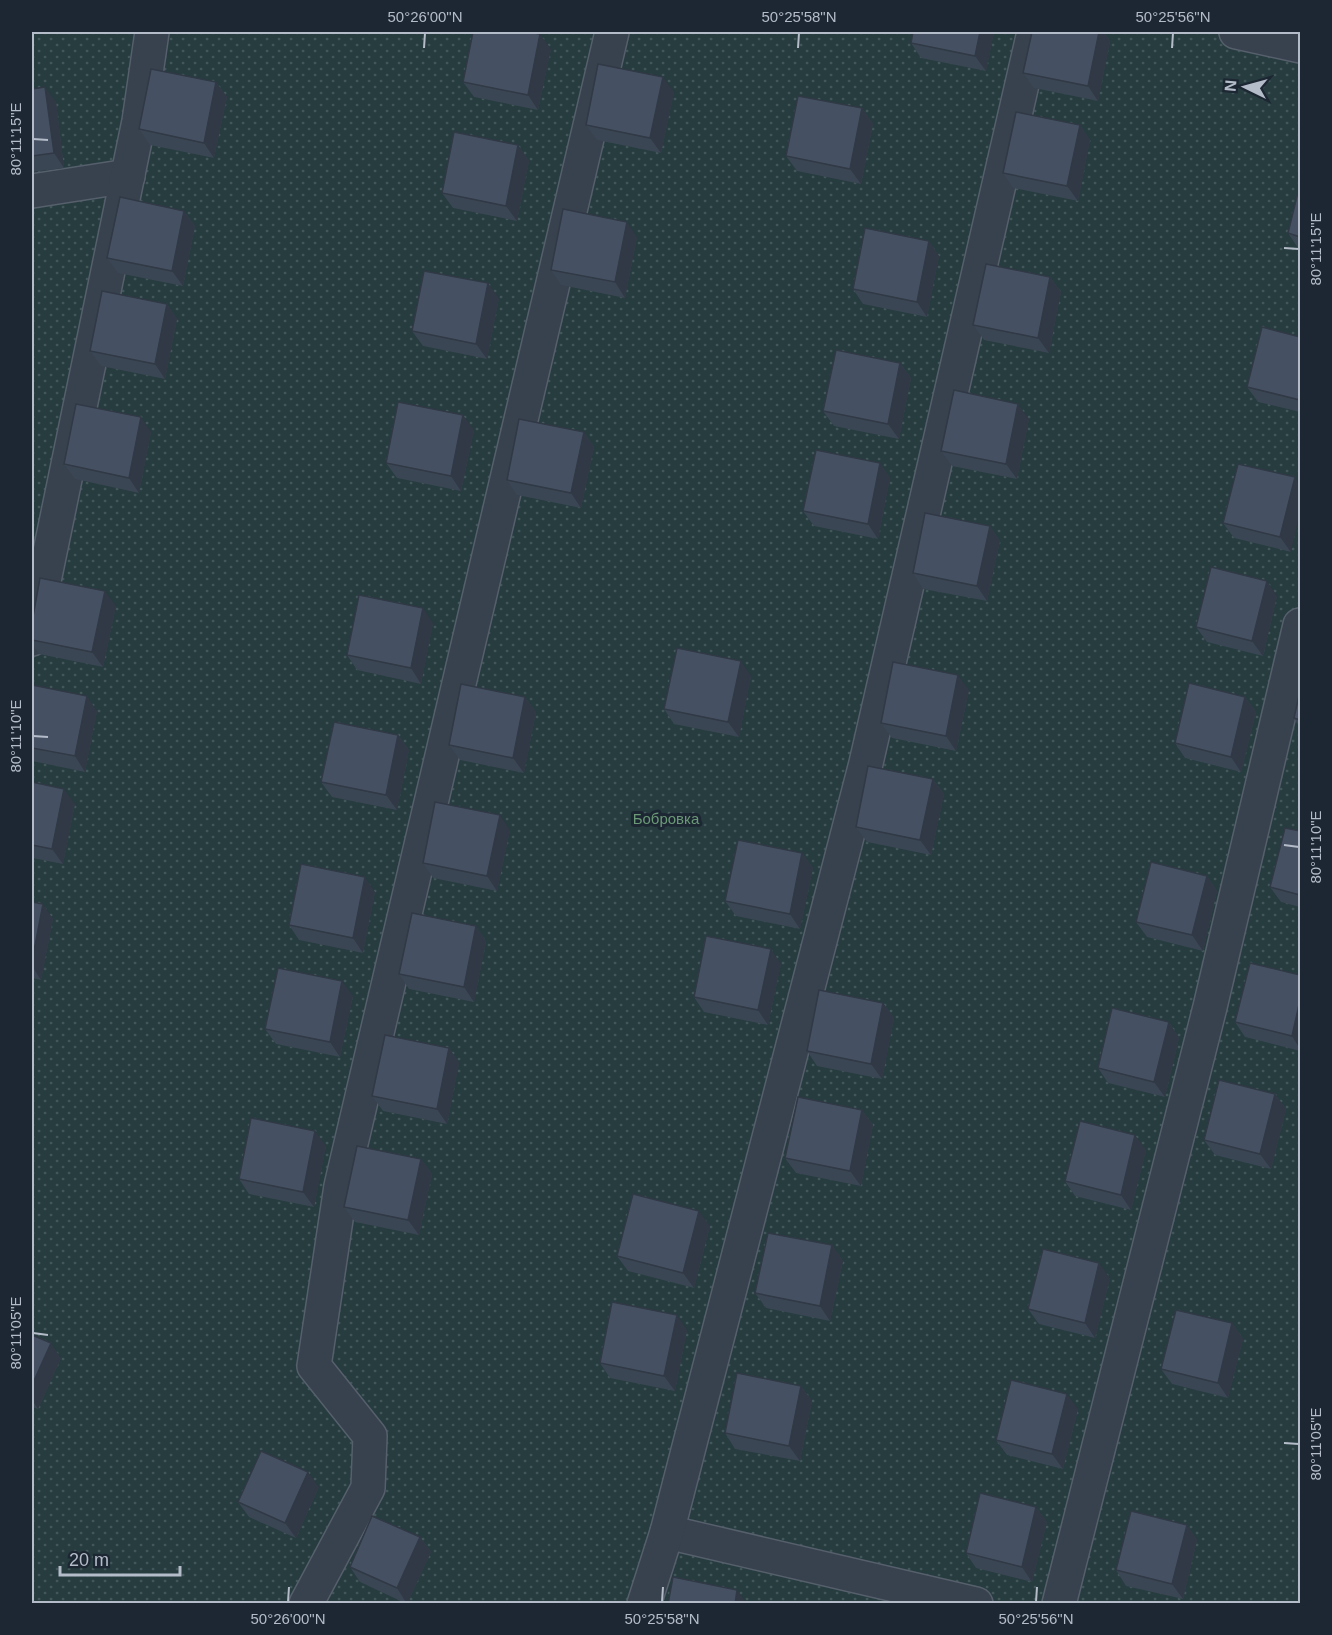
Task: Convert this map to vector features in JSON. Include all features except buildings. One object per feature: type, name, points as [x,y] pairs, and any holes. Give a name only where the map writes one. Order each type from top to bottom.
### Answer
[{"type":"street","points":[[33,630],[139,121],[152,32]]},
{"type":"street","points":[[306,1604],[368,1488],[370,1436],[314,1366],[341,1186],[612,32]]},
{"type":"street","points":[[644,1604],[667,1532],[866,763],[1034,32]]},
{"type":"street","points":[[1236,32],[1300,46]]},
{"type":"street","points":[[32,191],[128,176]]},
{"type":"street","points":[[1059,1604],[1208,1019],[1300,625]]},
{"type":"street","points":[[667,1532],[976,1604]]},
{"type":"green space","name":"Бобровка","points":[[32,32],[1300,32],[1300,1603],[32,1603]]}]
